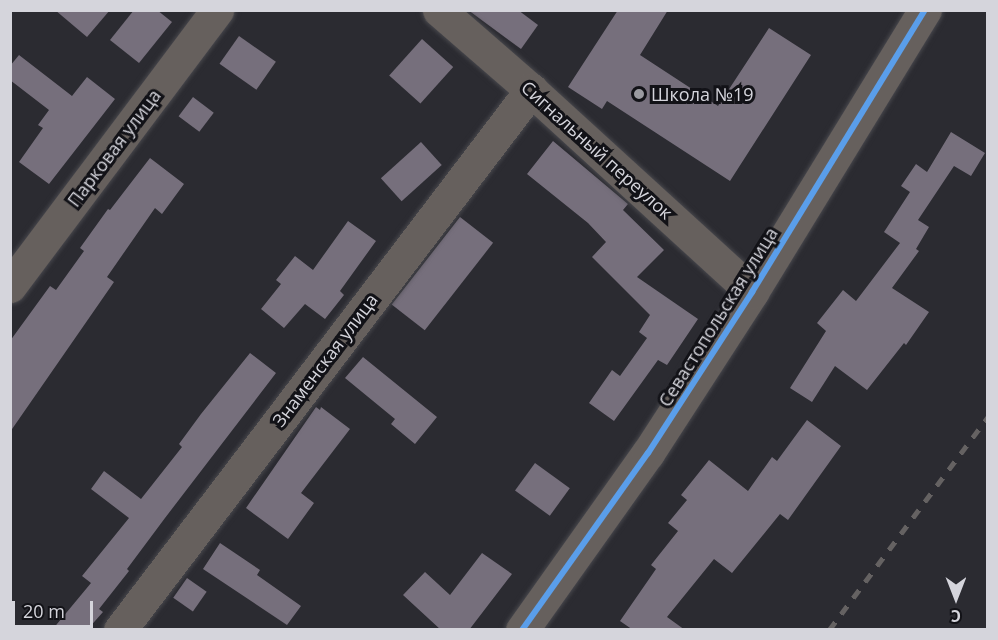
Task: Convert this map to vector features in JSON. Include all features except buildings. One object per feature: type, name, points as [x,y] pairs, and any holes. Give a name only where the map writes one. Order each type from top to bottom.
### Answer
[{"type":"street","name":"Парковая улица","points":[[10,286],[217,10]]},
{"type":"street","name":"Сигнальный переулок","points":[[439,10],[531,90],[752,292]]},
{"type":"street","name":"Севастопольская улица","points":[[522,630],[648,453],[752,292],[925,10]]},
{"type":"street","name":"Знаменская улица","points":[[120,630],[531,90]]},
{"type":"railway","points":[[829,630],[988,417]]},
{"type":"cycle path","points":[[522,630],[648,453],[752,292],[925,10]]},
{"type":"place","name":"Школа №19","points":[[639,94]]}]
